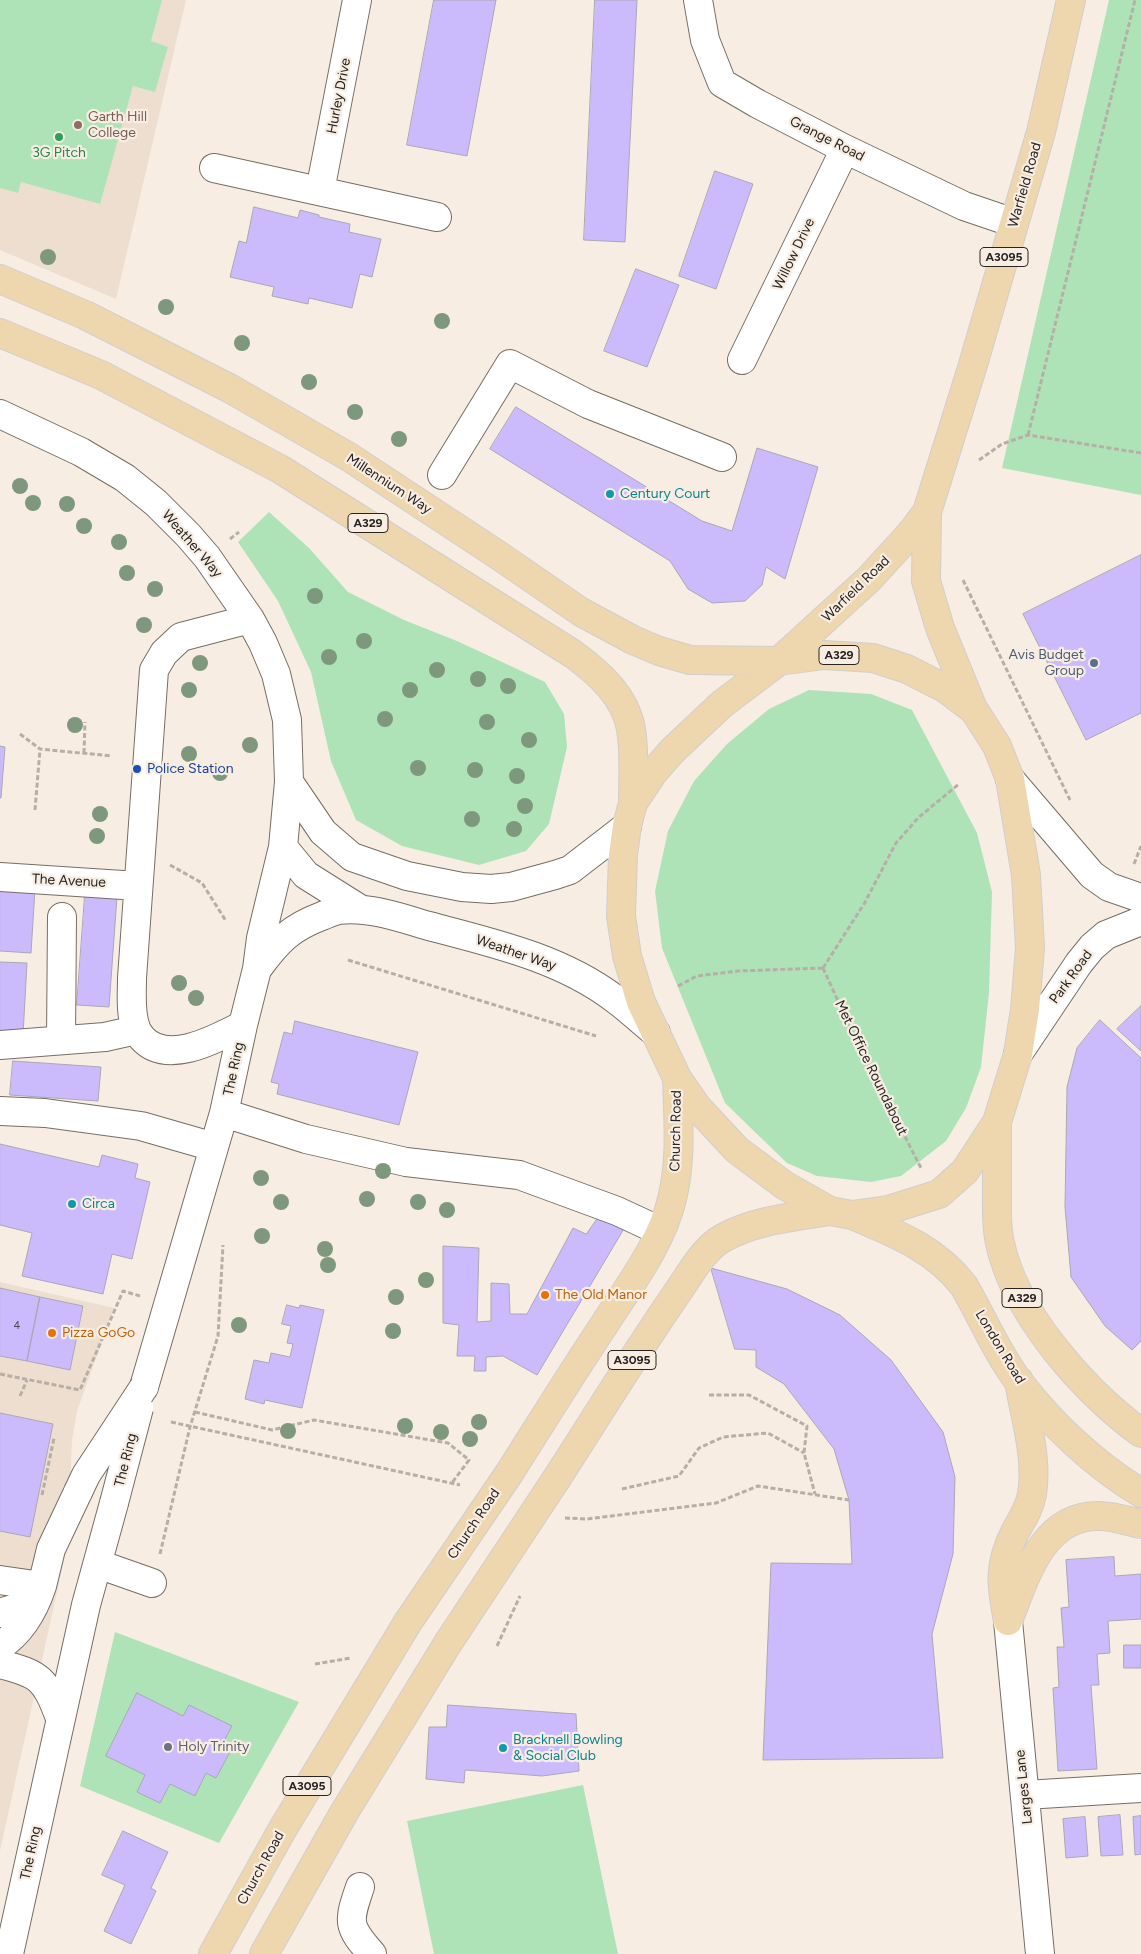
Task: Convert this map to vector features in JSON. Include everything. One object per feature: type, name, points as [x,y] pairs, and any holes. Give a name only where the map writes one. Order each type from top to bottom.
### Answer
[{"type":"main road","name":"Warfield Road","points":[[974,710],[940,628],[926,580],[926,512],[972,368],[1041,132],[1071,0]]},
{"type":"main road","name":"Millennium Way","points":[[0,279],[86,315],[231,388],[349,458],[498,555],[580,612],[633,640],[659,651],[690,660],[779,661]]},
{"type":"main road","name":"A329","points":[[0,333],[101,375],[280,469],[581,659],[596,671],[611,686],[626,711],[631,729],[630,814],[623,855],[621,889],[623,933],[633,980],[677,1078],[697,1107],[737,1150],[784,1185],[841,1213],[888,1210],[939,1194],[965,1171],[997,1122],[1018,1054],[1025,1009],[1030,948],[1026,875],[1010,779],[997,746],[974,710],[946,689],[928,679],[907,669],[873,658],[824,655],[805,656],[779,661],[722,704],[683,740],[653,772],[630,814]]},
{"type":"main road","name":"Warfield Road","points":[[779,661],[869,580],[911,533],[926,512]]},
{"type":"main road","name":"Church Road","points":[[214,1954],[282,1830],[408,1622],[510,1472],[634,1278],[660,1231],[672,1200],[677,1172],[679,1135],[677,1078]]},
{"type":"main road","name":"A329","points":[[997,1122],[997,1216],[1000,1243],[1017,1290],[1052,1344],[1077,1375],[1106,1406],[1141,1433]]},
{"type":"main road","name":"London Road","points":[[841,1213],[906,1238],[930,1252],[954,1272],[1019,1382],[1054,1422],[1078,1445],[1127,1484],[1141,1492]]},
{"type":"main road","name":"A3095","points":[[264,1954],[350,1803],[448,1644],[666,1309],[701,1260],[713,1246],[737,1231],[758,1224],[841,1213]]},
{"type":"main road","points":[[1008,1621],[1002,1592],[1001,1572],[1015,1532],[1029,1509],[1033,1473],[1019,1382]]},
{"type":"main road","points":[[1008,1621],[1032,1562],[1039,1549],[1056,1531],[1074,1520],[1100,1516],[1141,1524]]},
{"type":"street","name":"Hurley Drive","points":[[320,191],[357,0]]},
{"type":"street","name":"Grange Road","points":[[698,0],[705,40],[722,83],[845,149],[964,206],[1014,223]]},
{"type":"street","name":"Willow Drive","points":[[742,360],[845,149]]},
{"type":"street","points":[[214,168],[437,217]]},
{"type":"street","points":[[442,475],[510,364],[588,404],[722,457]]},
{"type":"street","name":"Weather Way","points":[[0,414],[81,452],[125,478],[156,503],[208,557],[250,619],[263,643],[276,674],[287,720],[289,782],[283,847],[261,938],[257,969]]},
{"type":"street","points":[[243,1025],[210,1042],[173,1050],[150,1046],[136,1030],[132,1013],[132,978],[154,670],[164,653],[181,637],[250,619]]},
{"type":"street","points":[[1010,779],[1092,875],[1109,887],[1141,898]]},
{"type":"street","points":[[289,782],[323,832],[352,857],[407,876],[462,887],[491,889],[511,887],[555,876],[570,870],[630,814]]},
{"type":"street","name":"Weather Way","points":[[283,847],[306,876],[360,910]]},
{"type":"street","name":"The Avenue","points":[[0,877],[138,886]]},
{"type":"street","name":"Weather Way","points":[[257,969],[275,944],[290,931],[304,923],[338,910],[360,910],[505,946],[536,957],[575,975],[615,998],[656,1034]]},
{"type":"street","points":[[61,1040],[62,917]]},
{"type":"street","name":"Park Road","points":[[1018,1054],[1079,963],[1092,947],[1106,935],[1141,921]]},
{"type":"street","name":"The Ring","points":[[9,1954],[86,1605],[144,1387],[224,1113],[257,969]]},
{"type":"street","points":[[0,1045],[105,1037],[136,1030]]},
{"type":"street","points":[[0,1111],[45,1113],[140,1126],[214,1147]]},
{"type":"street","points":[[224,1113],[306,1139],[406,1162],[519,1174],[617,1211],[660,1231]]},
{"type":"street","points":[[0,1646],[26,1622],[36,1605],[51,1549],[86,1475],[144,1387]]},
{"type":"street","points":[[98,1564],[155,1573]]},
{"type":"street","points":[[0,1580],[42,1586]]},
{"type":"street","points":[[0,1613],[19,1607],[42,1586]]},
{"type":"street","name":"Larges Lane","points":[[1008,1621],[1040,1954]]},
{"type":"street","points":[[0,1664],[20,1669],[42,1680],[52,1697],[60,1718]]},
{"type":"street","points":[[1025,1795],[1141,1788]]},
{"type":"street","points":[[360,1887],[352,1911],[353,1930],[372,1954]]},
{"type":"path","points":[[1028,435],[1136,0]]},
{"type":"path","points":[[979,460],[1002,444],[1028,435],[1141,453]]},
{"type":"path","points":[[963,580],[1043,746]]},
{"type":"path","points":[[84,754],[85,722]]},
{"type":"path","points":[[20,734],[40,749],[112,756]]},
{"type":"path","points":[[35,810],[40,749]]},
{"type":"path","points":[[678,986],[697,976],[738,971],[823,968],[864,904],[896,843],[919,817],[959,784]]},
{"type":"path","points":[[1131,873],[1141,846]]},
{"type":"path","points":[[168,864],[202,883],[226,921]]},
{"type":"path","points":[[348,960],[596,1036]]},
{"type":"path","name":"Met Office Roundabout","points":[[823,968],[857,1043],[921,1168]]},
{"type":"path","points":[[155,1573],[190,1427],[218,1336],[223,1245]]},
{"type":"path","points":[[0,1374],[80,1390],[124,1291],[143,1296]]},
{"type":"path","points":[[20,1396],[27,1380]]},
{"type":"path","points":[[709,1395],[749,1395],[807,1426],[804,1453],[815,1494]]},
{"type":"path","points":[[195,1412],[272,1430],[314,1420],[448,1443],[469,1460],[452,1484]]},
{"type":"path","points":[[171,1422],[460,1486]]},
{"type":"path","points":[[622,1489],[679,1476],[699,1448],[723,1437],[768,1434],[804,1453]]},
{"type":"path","points":[[564,1518],[587,1519],[716,1504],[758,1486],[849,1500]]},
{"type":"path","points":[[497,1646],[520,1596]]},
{"type":"path","points":[[315,1664],[348,1658]]},
{"type":"shaded area","name":"3G Pitch","points":[[0,0],[186,0],[116,299],[0,250]]},
{"type":"shaded area","points":[[0,1282],[114,1308],[77,1411],[72,1440],[68,1542],[0,1851]]},
{"type":"green space","name":"3G Pitch","points":[[0,0],[162,0],[151,41],[168,47],[155,92],[133,86],[100,204],[21,182],[18,193],[0,188]]},
{"type":"green space","points":[[1109,0],[1141,0],[1141,495],[1002,468]]},
{"type":"green space","points":[[269,512],[309,548],[348,592],[404,620],[457,641],[545,682],[564,714],[567,747],[549,824],[526,851],[479,865],[402,846],[356,820],[331,761],[311,672],[278,601],[238,542]]},
{"type":"green space","points":[[809,690],[871,694],[912,710],[977,833],[992,892],[989,993],[981,1067],[966,1108],[946,1141],[901,1176],[871,1182],[817,1176],[787,1163],[725,1103],[662,948],[655,891],[668,831],[694,781],[727,744],[769,709]]},
{"type":"green space","points":[[115,1632],[299,1702],[219,1843],[80,1786]]},
{"type":"green space","points":[[583,1785],[618,1954],[434,1954],[407,1821]]},
{"type":"building","points":[[434,0],[496,0],[467,156],[407,145]]},
{"type":"building","points":[[595,0],[637,0],[625,242],[584,240]]},
{"type":"building","points":[[715,171],[753,184],[716,289],[679,276]]},
{"type":"building","points":[[254,207],[298,218],[300,210],[319,215],[319,217],[350,224],[349,232],[381,239],[372,277],[360,274],[352,308],[309,298],[308,304],[272,296],[274,287],[230,277],[239,241],[246,243]]},
{"type":"building","points":[[636,269],[679,285],[647,367],[604,351]]},
{"type":"building","name":"Century Court","points":[[516,407],[702,521],[732,531],[757,448],[818,467],[785,579],[766,567],[762,585],[745,601],[712,603],[688,589],[670,561],[490,449]]},
{"type":"building","name":"Avis Budget Group","points":[[1141,555],[1141,713],[1086,740],[1023,614]]},
{"type":"building","points":[[0,746],[5,747],[1,798],[0,798]]},
{"type":"building","points":[[0,887],[35,889],[31,953],[0,951]]},
{"type":"building","points":[[85,895],[117,897],[109,1007],[77,1005]]},
{"type":"building","points":[[0,962],[27,963],[23,1035],[0,1034]]},
{"type":"building","points":[[1141,1006],[1141,1051],[1117,1029]]},
{"type":"building","points":[[1100,1020],[1141,1058],[1141,1341],[1132,1350],[1105,1326],[1071,1277],[1065,1207],[1067,1087],[1077,1048]]},
{"type":"building","points":[[295,1021],[418,1052],[399,1125],[277,1094],[279,1084],[271,1082],[284,1032],[292,1034]]},
{"type":"building","points":[[13,1061],[101,1067],[98,1101],[10,1095]]},
{"type":"building","name":"Circa","points":[[0,1144],[99,1167],[102,1155],[138,1164],[135,1178],[150,1182],[132,1259],[112,1254],[103,1294],[22,1276],[32,1233],[0,1225]]},
{"type":"building","points":[[600,1215],[625,1227],[537,1375],[503,1356],[486,1357],[486,1371],[474,1371],[475,1356],[457,1356],[459,1325],[443,1323],[443,1246],[479,1248],[477,1322],[491,1321],[491,1283],[509,1284],[510,1314],[527,1314],[573,1228],[586,1234]]},
{"type":"building","points":[[711,1268],[787,1289],[840,1315],[891,1360],[943,1432],[955,1477],[953,1554],[932,1634],[943,1758],[763,1760],[771,1563],[852,1564],[849,1500],[834,1449],[784,1384],[756,1367],[756,1350],[735,1349]]},
{"type":"building","points":[[0,1288],[40,1297],[27,1361],[0,1356]]},
{"type":"building","points":[[40,1297],[83,1306],[70,1370],[27,1361]]},
{"type":"building","points":[[287,1305],[299,1308],[300,1305],[324,1310],[302,1408],[265,1400],[264,1404],[245,1399],[254,1360],[269,1363],[271,1353],[290,1357],[293,1344],[287,1343],[291,1326],[282,1324]]},
{"type":"building","points":[[0,1413],[53,1424],[30,1537],[0,1531]]},
{"type":"building","points":[[1114,1557],[1115,1576],[1141,1574],[1141,1619],[1108,1621],[1110,1653],[1097,1654],[1099,1685],[1091,1685],[1097,1769],[1058,1771],[1053,1688],[1059,1687],[1057,1647],[1064,1647],[1061,1608],[1069,1607],[1066,1560]]},
{"type":"building","points":[[1124,1645],[1141,1645],[1141,1668],[1124,1668]]},
{"type":"building","name":"Holy Trinity","points":[[137,1693],[183,1716],[189,1705],[232,1726],[222,1745],[231,1750],[216,1778],[206,1773],[195,1796],[170,1784],[160,1803],[137,1792],[145,1775],[106,1756]]},
{"type":"building","name":"Bracknell Bowling & Social Club","points":[[448,1705],[576,1714],[579,1771],[542,1776],[465,1770],[464,1783],[426,1779],[429,1727],[446,1727]]},
{"type":"building","points":[[1120,1815],[1123,1855],[1101,1856],[1098,1817]]},
{"type":"building","points":[[1141,1816],[1141,1854],[1135,1855],[1133,1817]]},
{"type":"building","points":[[1085,1817],[1088,1856],[1066,1858],[1063,1819]]},
{"type":"building","points":[[123,1831],[168,1852],[151,1888],[156,1891],[131,1944],[104,1931],[125,1885],[102,1875]]},
{"type":"place","name":"Garth Hill College","points":[[78,125]]},
{"type":"place","name":"3G Pitch","points":[[59,137]]},
{"type":"place","name":"Century Court","points":[[610,494]]},
{"type":"place","name":"Avis Budget Group","points":[[1094,663]]},
{"type":"place","name":"Police Station","points":[[137,769]]},
{"type":"place","name":"Circa","points":[[72,1204]]},
{"type":"place","name":"The Old Manor","points":[[545,1295]]},
{"type":"place","name":"Pizza GoGo","points":[[52,1333]]},
{"type":"place","name":"Holy Trinity","points":[[168,1747]]},
{"type":"place","name":"Bracknell Bowling & Social Club","points":[[503,1748]]}]
